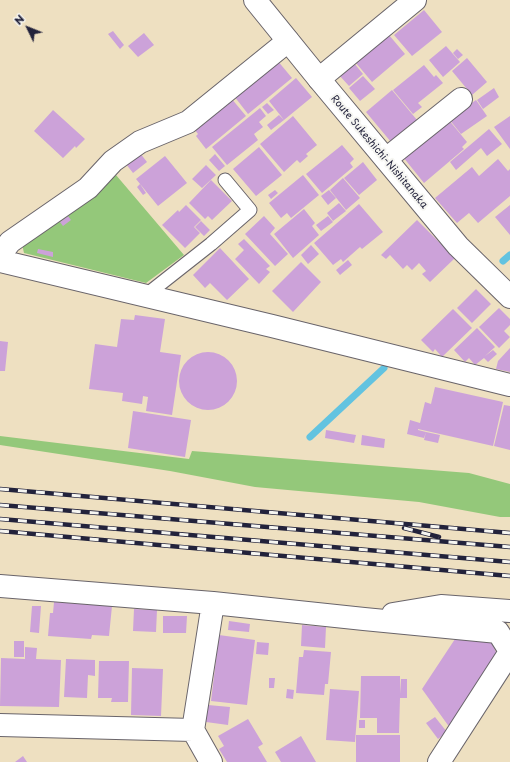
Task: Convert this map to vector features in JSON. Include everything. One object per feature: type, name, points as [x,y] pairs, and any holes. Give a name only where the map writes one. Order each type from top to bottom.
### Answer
[{"type":"street","name":"Route Sukeshichi-Nishitanaka","points":[[255,0],[458,246],[510,297]]},
{"type":"street","points":[[319,79],[415,0]]},
{"type":"street","points":[[0,255],[10,242],[88,188],[113,161],[140,142],[188,122],[288,41]]},
{"type":"street","points":[[386,159],[461,99]]},
{"type":"street","points":[[0,261],[510,385]]},
{"type":"street","points":[[0,586],[213,603],[498,632],[510,651],[439,762]]},
{"type":"street","points":[[212,762],[193,730],[213,603]]},
{"type":"street","points":[[364,619],[441,606],[510,611]]},
{"type":"street","points":[[0,725],[193,730]]},
{"type":"lane","points":[[145,296],[211,244],[250,210],[225,180]]},
{"type":"green space","points":[[116,175],[184,255],[146,283],[24,253],[22,244]]},
{"type":"green space","points":[[0,436],[189,459],[192,451],[469,473],[510,484],[510,517],[500,517],[419,502],[255,487],[170,471],[0,445]]},
{"type":"building","points":[[424,10],[442,32],[412,56],[394,35]]},
{"type":"building","points":[[113,31],[124,45],[120,49],[108,34]]},
{"type":"building","points":[[144,33],[154,45],[138,57],[128,46]]},
{"type":"building","points":[[389,35],[405,54],[372,82],[356,63]]},
{"type":"building","points":[[446,46],[460,62],[443,77],[429,60]]},
{"type":"building","points":[[457,49],[463,55],[458,59],[453,53]]},
{"type":"building","points":[[467,58],[487,82],[472,95],[452,71]]},
{"type":"building","points":[[277,60],[292,78],[248,114],[234,96]]},
{"type":"building","points":[[354,63],[363,74],[349,86],[339,75]]},
{"type":"building","points":[[424,65],[434,77],[436,75],[443,83],[418,103],[422,107],[413,114],[393,90]]},
{"type":"building","points":[[363,76],[375,89],[360,101],[349,88]]},
{"type":"building","points":[[296,78],[312,97],[284,120],[269,101]]},
{"type":"building","points":[[494,88],[499,97],[483,109],[477,100]]},
{"type":"building","points":[[392,90],[417,120],[391,142],[366,112]]},
{"type":"building","points":[[231,98],[246,116],[206,149],[196,136],[198,134],[194,129]]},
{"type":"building","points":[[476,100],[487,116],[461,134],[449,119]]},
{"type":"building","points":[[267,103],[274,110],[268,114],[262,107]]},
{"type":"building","points":[[260,108],[266,116],[259,122],[263,127],[254,134],[258,140],[227,165],[212,147]]},
{"type":"building","points":[[53,110],[85,139],[76,148],[75,146],[63,158],[34,131]]},
{"type":"building","points":[[279,115],[284,120],[271,130],[267,125]]},
{"type":"building","points":[[293,116],[317,145],[306,154],[308,156],[300,163],[297,160],[284,172],[260,144]]},
{"type":"building","points":[[510,116],[510,149],[494,127]]},
{"type":"building","points":[[448,119],[467,142],[462,147],[464,149],[424,183],[403,157]]},
{"type":"building","points":[[489,129],[502,144],[487,156],[481,148],[456,170],[450,162]]},
{"type":"building","points":[[342,145],[354,159],[350,163],[353,167],[322,193],[306,174]]},
{"type":"building","points":[[259,147],[282,175],[256,196],[233,169]]},
{"type":"building","points":[[140,153],[147,162],[133,173],[126,164]]},
{"type":"building","points":[[215,154],[225,166],[219,171],[209,160]]},
{"type":"building","points":[[165,156],[187,183],[158,206],[136,179]]},
{"type":"building","points":[[498,159],[508,171],[510,169],[510,196],[478,223],[469,213],[457,223],[435,198],[472,167],[479,176]]},
{"type":"building","points":[[363,162],[377,180],[359,195],[344,178]]},
{"type":"building","points":[[206,165],[216,175],[202,188],[192,179]]},
{"type":"building","points":[[303,175],[319,195],[291,218],[287,213],[281,218],[269,203]]},
{"type":"building","points":[[343,178],[360,198],[346,210],[330,190]]},
{"type":"building","points":[[211,180],[232,201],[212,220],[208,216],[205,219],[189,203]]},
{"type":"building","points":[[140,184],[146,193],[143,195],[137,187]]},
{"type":"building","points":[[275,190],[278,193],[271,199],[268,195]]},
{"type":"building","points":[[329,190],[336,198],[328,205],[321,196]]},
{"type":"building","points":[[339,203],[346,211],[333,221],[327,213]]},
{"type":"building","points":[[359,204],[383,232],[362,249],[360,247],[343,262],[341,259],[333,265],[314,243]]},
{"type":"building","points":[[186,205],[201,220],[194,227],[200,233],[185,248],[162,225],[178,210],[179,212]]},
{"type":"building","points":[[510,205],[510,235],[495,217]]},
{"type":"building","points":[[304,209],[315,223],[312,226],[319,235],[293,258],[274,234]]},
{"type":"building","points":[[68,216],[71,220],[63,226],[60,222]]},
{"type":"building","points":[[264,216],[275,228],[270,234],[288,254],[275,266],[245,234]]},
{"type":"building","points":[[328,216],[333,222],[321,231],[316,225]]},
{"type":"building","points":[[417,220],[455,258],[430,282],[422,274],[426,271],[419,263],[412,270],[407,265],[403,269],[390,255],[386,259],[381,255]]},
{"type":"building","points":[[201,221],[210,230],[204,236],[195,227]]},
{"type":"building","points":[[244,239],[270,266],[266,269],[270,272],[259,284],[235,259],[244,250],[238,244]]},
{"type":"building","points":[[311,245],[319,254],[308,264],[301,255]]},
{"type":"building","points":[[220,248],[249,279],[227,300],[210,283],[205,288],[193,275]]},
{"type":"building","points":[[38,249],[53,252],[53,257],[37,253]]},
{"type":"building","points":[[348,260],[352,265],[340,275],[336,270]]},
{"type":"building","points":[[301,262],[321,282],[293,312],[272,291]]},
{"type":"building","points":[[476,289],[491,304],[472,323],[457,308]]},
{"type":"building","points":[[499,308],[510,319],[510,325],[504,331],[510,337],[499,348],[479,327]]},
{"type":"building","points":[[453,309],[472,328],[442,357],[435,349],[433,352],[421,340]]},
{"type":"building","points":[[135,315],[165,319],[160,352],[181,355],[172,415],[146,411],[148,397],[143,396],[142,404],[122,401],[123,393],[89,389],[95,344],[117,347],[121,319],[134,320]]},
{"type":"building","points":[[477,328],[495,347],[485,356],[493,350],[497,354],[488,362],[484,358],[475,365],[469,358],[465,362],[454,350]]},
{"type":"building","points":[[0,341],[8,342],[5,371],[0,371]]},
{"type":"building","points":[[510,348],[510,372],[496,369],[498,361]]},
{"type":"building","points":[[202,352],[214,352],[229,360],[237,375],[237,387],[229,402],[214,410],[202,410],[187,402],[179,387],[179,375],[187,360]]},
{"type":"building","points":[[435,387],[503,402],[493,446],[418,429],[426,432],[424,438],[407,434],[410,420],[420,423],[425,402],[431,404]]},
{"type":"building","points":[[504,405],[510,406],[510,450],[494,446]]},
{"type":"building","points":[[133,411],[191,420],[185,457],[128,448]]},
{"type":"building","points":[[326,430],[356,435],[354,443],[325,438]]},
{"type":"building","points":[[426,432],[440,435],[438,443],[424,440]]},
{"type":"building","points":[[362,435],[385,439],[384,448],[361,445]]},
{"type":"building","points":[[54,602],[112,606],[109,636],[92,635],[91,639],[48,636],[50,613],[53,613]]},
{"type":"building","points":[[32,606],[41,606],[39,633],[30,632]]},
{"type":"building","points":[[134,609],[157,610],[156,632],[133,631]]},
{"type":"building","points":[[163,616],[187,616],[186,633],[163,633]]},
{"type":"building","points":[[229,621],[250,624],[249,632],[228,630]]},
{"type":"building","points":[[302,625],[326,627],[325,648],[301,646]]},
{"type":"building","points":[[219,635],[255,640],[247,705],[211,701]]},
{"type":"building","points":[[455,639],[490,640],[498,656],[450,728],[422,689]]},
{"type":"building","points":[[14,641],[24,641],[24,657],[14,657]]},
{"type":"building","points":[[257,642],[269,643],[268,655],[256,654]]},
{"type":"building","points":[[25,647],[37,648],[36,659],[61,660],[59,707],[0,706],[1,658],[25,659]]},
{"type":"building","points":[[304,650],[331,652],[328,684],[325,684],[324,695],[296,693],[299,657],[303,657]]},
{"type":"building","points":[[66,659],[95,660],[95,676],[88,675],[87,698],[64,697]]},
{"type":"building","points":[[99,661],[129,661],[128,702],[111,702],[112,698],[98,698]]},
{"type":"building","points":[[132,668],[163,669],[161,716],[131,715]]},
{"type":"building","points":[[361,676],[400,676],[400,694],[401,679],[407,679],[407,698],[400,698],[399,733],[377,733],[377,718],[360,718]]},
{"type":"building","points":[[269,678],[275,678],[274,688],[269,688]]},
{"type":"building","points":[[287,689],[294,690],[293,699],[286,698]]},
{"type":"building","points":[[330,689],[359,691],[355,742],[326,740]]},
{"type":"building","points":[[208,705],[230,707],[228,725],[206,722]]},
{"type":"building","points":[[435,717],[447,732],[438,739],[426,723]]},
{"type":"building","points":[[248,719],[263,744],[258,747],[267,762],[227,762],[219,749],[224,746],[218,736]]},
{"type":"building","points":[[359,720],[365,720],[365,728],[359,728]]},
{"type":"building","points":[[356,735],[400,735],[400,762],[356,762]]},
{"type":"building","points":[[301,736],[316,762],[281,762],[275,752]]},
{"type":"building","points":[[23,756],[27,762],[15,762]]},
{"type":"waterway","points":[[503,261],[510,255]]},
{"type":"waterway","points":[[310,437],[384,368]]},
{"type":"railway","points":[[0,489],[510,533]]},
{"type":"railway","points":[[0,505],[510,547]]},
{"type":"railway","points":[[0,519],[510,562]]},
{"type":"railway","points":[[404,528],[439,537]]},
{"type":"railway","points":[[0,531],[510,576]]}]
